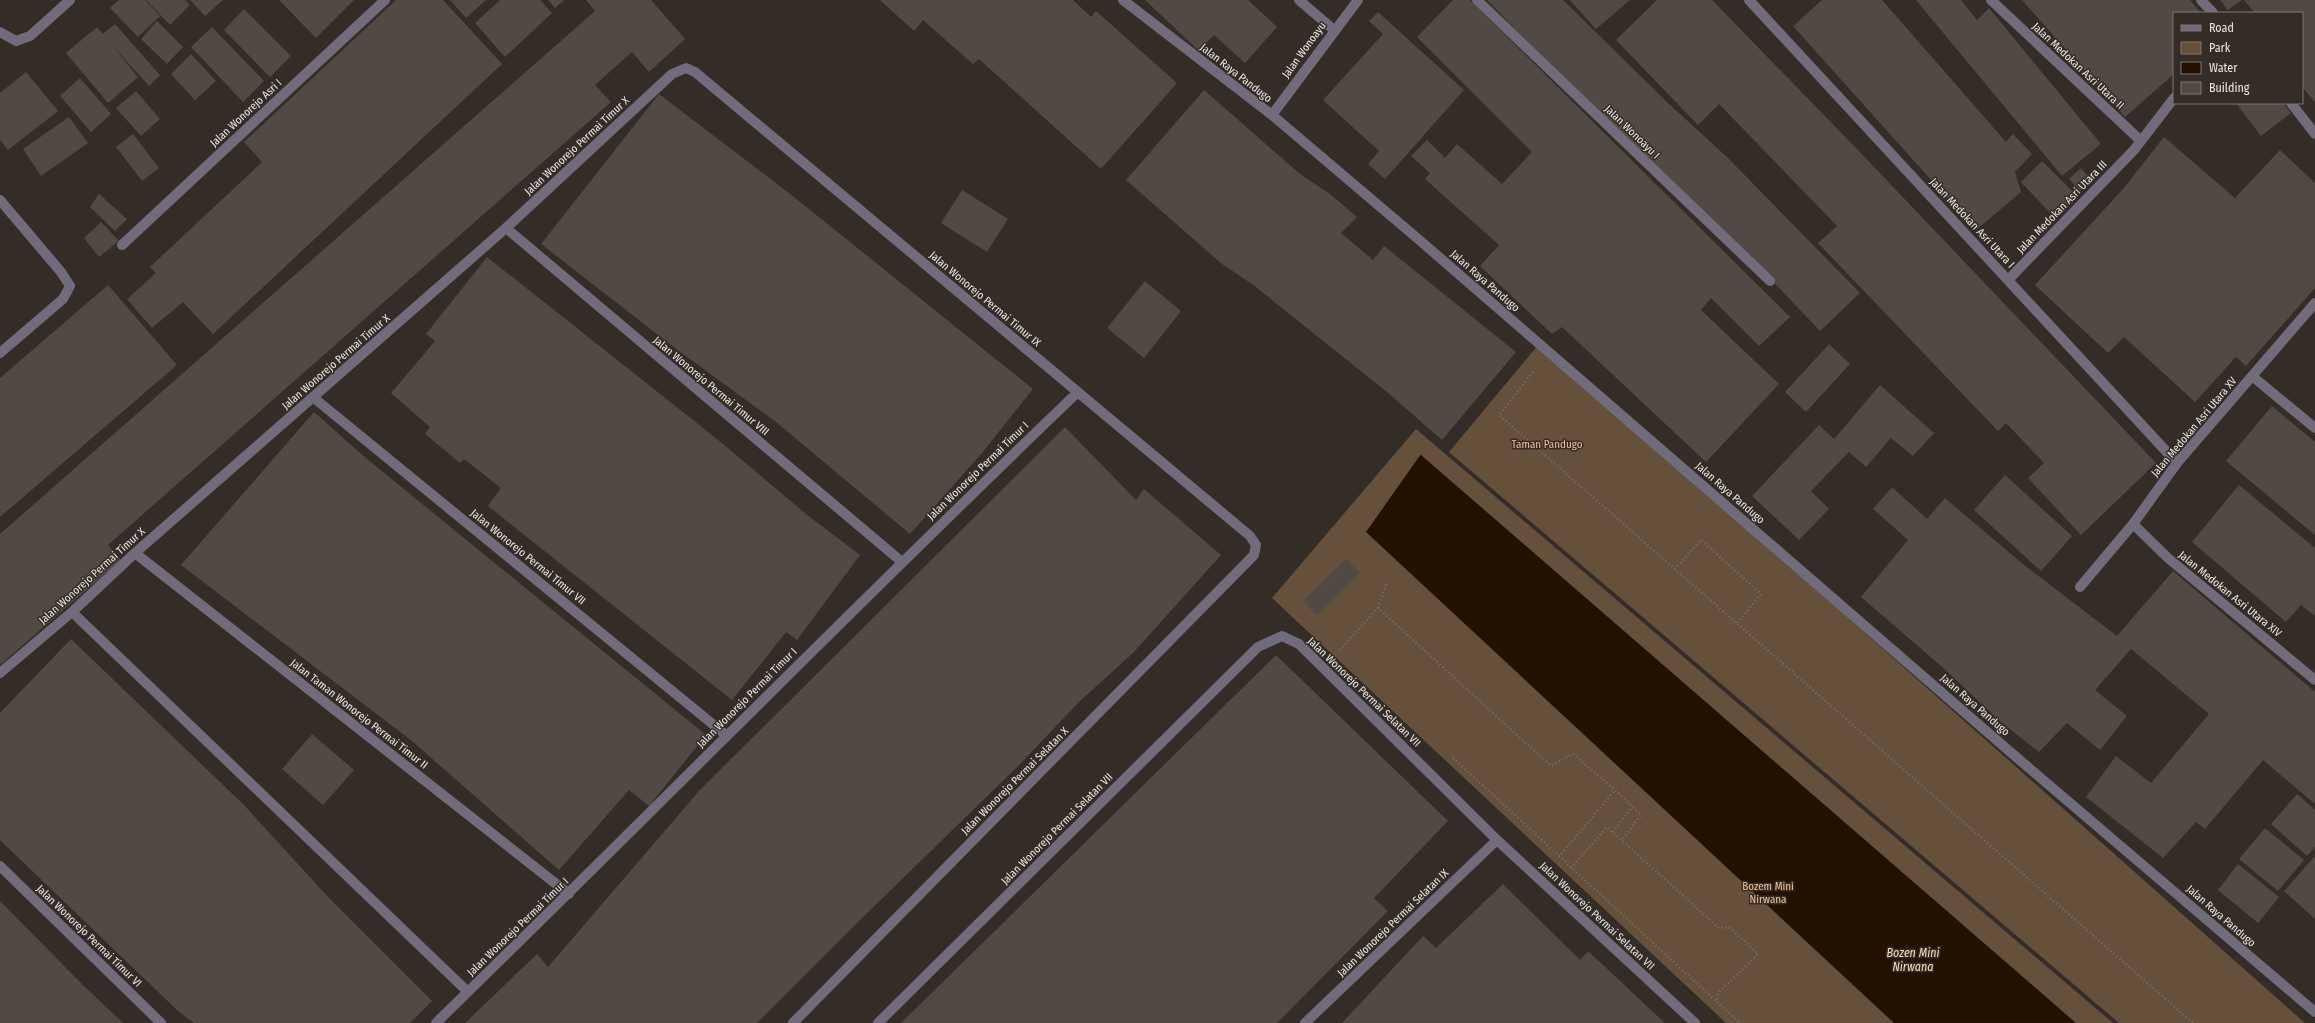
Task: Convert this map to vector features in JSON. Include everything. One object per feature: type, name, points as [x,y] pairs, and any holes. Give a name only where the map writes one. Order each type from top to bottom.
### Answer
[{"type":"street","points":[[0,32],[16,41],[30,36],[70,0]]},
{"type":"street","name":"Jalan Wonorejo Asri I","points":[[122,244],[386,0]]},
{"type":"street","name":"Jalan Raya Pandugo","points":[[1123,0],[1272,115],[1417,238],[2315,1012]]},
{"type":"street","points":[[1299,0],[1334,30]]},
{"type":"street","name":"Jalan Wonoayu","points":[[1272,115],[1334,30],[1358,0]]},
{"type":"street","name":"Jalan Wonoayu I","points":[[1477,0],[1770,281]]},
{"type":"street","name":"Jalan Medokan Asri Utara I","points":[[1749,0],[2177,463]]},
{"type":"street","name":"Jalan Medokan Asri Utara II","points":[[1991,0],[2141,141]]},
{"type":"street","points":[[2201,0],[2212,12]]},
{"type":"street","name":"Jalan Wonorejo Permai Timur X","points":[[0,673],[72,612],[136,553],[506,228],[672,74],[686,68]]},
{"type":"street","name":"Jalan Wonorejo Permai Timur IX","points":[[686,68],[705,78],[1250,536],[1256,545],[1254,555]]},
{"type":"street","points":[[2141,141],[2173,99]]},
{"type":"street","points":[[2292,104],[2315,134]]},
{"type":"street","name":"Jalan Medokan Asri Utara III","points":[[2008,280],[2141,141]]},
{"type":"street","points":[[0,200],[61,272],[70,286],[63,299],[0,353]]},
{"type":"street","name":"Jalan Wonorejo Permai Timur VIII","points":[[506,228],[902,562]]},
{"type":"street","name":"Jalan Medokan Asri Utara XV","points":[[2080,587],[2133,524],[2177,463],[2315,303]]},
{"type":"street","points":[[2252,376],[2315,428]]},
{"type":"street","name":"Jalan Wonorejo Permai Timur I","points":[[436,1023],[569,894],[726,735],[902,562],[1078,392]]},
{"type":"street","name":"Jalan Wonorejo Permai Timur VII","points":[[314,398],[726,735]]},
{"type":"street","name":"Jalan Medokan Asri Utara XIV","points":[[2133,524],[2168,558],[2315,680]]},
{"type":"street","name":"Jalan Taman Wonorejo Permai Timur II","points":[[136,553],[569,894]]},
{"type":"street","name":"Jalan Wonorejo Permai Selatan X","points":[[793,1023],[1254,555]]},
{"type":"street","points":[[72,612],[468,992]]},
{"type":"street","name":"Jalan Wonorejo Permai Selatan VII","points":[[878,1023],[1258,647],[1282,636],[1299,644],[1497,840],[1695,1023]]},
{"type":"street","name":"Jalan Wonorejo Permai Selatan IX","points":[[1305,1023],[1497,840]]},
{"type":"street","name":"Jalan Wonorejo Permai Timur VI","points":[[0,866],[161,1023]]},
{"type":"path","points":[[1549,353],[1499,415],[2193,1023]]},
{"type":"path","points":[[1676,569],[1701,540],[1761,594],[1737,623]]},
{"type":"path","points":[[1340,651],[1378,608],[1387,582]]},
{"type":"path","points":[[1378,608],[1552,766],[1573,754],[1642,815],[1622,840]]},
{"type":"path","points":[[1449,754],[1558,857],[1740,1023]]},
{"type":"path","points":[[1555,862],[1615,790]]},
{"type":"path","points":[[1613,832],[1632,807]]},
{"type":"path","points":[[1566,874],[1607,827],[1719,928],[1729,927],[1738,933],[1758,954],[1718,993],[1717,1002]]},
{"type":"green space","name":"Taman Pandugo","points":[[1539,344],[2305,1023],[2119,1023],[1449,452]]},
{"type":"green space","name":"Bozem Mini Nirwana","points":[[1416,429],[2113,1023],[1726,1023],[1272,598]]},
{"type":"water","name":"Bozen Mini Nirwana","points":[[1421,454],[2076,1023],[1894,1023],[1366,532]]},
{"type":"building","points":[[119,0],[145,0],[160,16],[138,37],[110,8]]},
{"type":"building","points":[[146,0],[185,0],[190,5],[170,25]]},
{"type":"building","points":[[190,0],[223,0],[205,16]]},
{"type":"building","points":[[279,0],[354,0],[316,38]]},
{"type":"building","points":[[396,0],[443,0],[502,64],[213,334],[183,302],[152,328],[127,299],[156,273],[150,267],[262,162],[244,142]]},
{"type":"building","points":[[450,0],[486,0],[466,18]]},
{"type":"building","points":[[500,0],[540,0],[552,13],[505,57],[475,23]]},
{"type":"building","points":[[548,0],[564,0],[555,8]]},
{"type":"building","points":[[586,0],[651,0],[685,39],[649,72],[632,52],[595,85],[611,102],[108,545],[121,560],[0,665],[0,534],[595,11]]},
{"type":"building","points":[[880,0],[1073,0],[1091,17],[1096,11],[1177,83],[1101,169],[979,59],[973,64],[923,20],[914,31]]},
{"type":"building","points":[[1145,0],[1248,0],[1277,27],[1245,63],[1214,35],[1199,51]]},
{"type":"building","points":[[1453,0],[1470,0],[1790,317],[1759,346],[1711,298],[1701,310],[1779,384],[1706,462],[1562,327],[1552,334],[1480,266],[1499,245],[1425,179],[1430,173],[1411,156],[1427,140],[1445,158],[1457,144],[1502,184],[1532,152],[1417,37]]},
{"type":"building","points":[[1487,0],[1563,0],[1668,103],[1727,157],[1860,293],[1820,331],[1744,251],[1542,57]]},
{"type":"building","points":[[1570,0],[1630,0],[1596,29]]},
{"type":"building","points":[[1657,0],[1712,0],[1856,148],[2156,463],[2081,535],[2028,478],[2044,463],[2006,423],[1998,431],[1818,243],[1837,226],[1719,104],[1698,125],[1616,40]]},
{"type":"building","points":[[1822,0],[1882,0],[2006,142],[2013,134],[2032,154],[2015,172],[2021,192],[1976,230],[1793,26]]},
{"type":"building","points":[[1916,0],[1961,0],[1977,20],[1989,8],[2101,144],[2062,176]]},
{"type":"building","points":[[2022,0],[2190,0],[2200,12],[2173,12],[2173,75],[2125,117]]},
{"type":"building","points":[[2220,0],[2242,0],[2228,10]]},
{"type":"building","points":[[2244,0],[2315,0],[2315,102],[2303,88],[2303,12],[2254,12]]},
{"type":"building","points":[[244,9],[291,56],[270,77],[224,30]]},
{"type":"building","points":[[1378,12],[1464,90],[1385,179],[1368,164],[1379,151],[1323,100],[1383,34],[1369,21]]},
{"type":"building","points":[[157,21],[183,47],[167,64],[141,39]]},
{"type":"building","points":[[115,24],[160,75],[149,86],[112,45],[138,77],[108,103],[66,53],[97,27],[103,34]]},
{"type":"building","points":[[212,27],[264,81],[243,102],[191,47]]},
{"type":"building","points":[[191,54],[216,81],[195,100],[171,74]]},
{"type":"building","points":[[26,72],[58,111],[8,150],[0,140],[0,93]]},
{"type":"building","points":[[80,78],[111,114],[91,132],[60,96]]},
{"type":"building","points":[[1204,90],[1300,174],[1330,194],[1357,217],[1341,233],[1373,260],[1384,246],[1516,352],[1442,440],[1387,392],[1252,284],[1222,264],[1126,180]]},
{"type":"building","points":[[136,91],[160,119],[141,136],[116,108]]},
{"type":"building","points":[[659,94],[789,193],[1033,389],[982,453],[910,534],[776,422],[675,348],[541,244]]},
{"type":"building","points":[[2237,104],[2284,104],[2291,113],[2261,136]]},
{"type":"building","points":[[69,117],[88,143],[41,176],[23,149]]},
{"type":"building","points":[[133,134],[159,168],[142,181],[116,147]]},
{"type":"building","points":[[2164,137],[2235,198],[2280,150],[2315,183],[2315,288],[2246,366],[2236,357],[2195,402],[2124,337],[2108,353],[2035,285],[2123,189]]},
{"type":"building","points":[[2042,161],[2078,197],[2056,219],[2021,182]]},
{"type":"building","points":[[2081,168],[2092,181],[2080,191],[2069,179]]},
{"type":"building","points":[[962,190],[1008,219],[987,252],[941,223]]},
{"type":"building","points":[[99,194],[127,219],[115,231],[90,207]]},
{"type":"building","points":[[101,222],[119,241],[99,257],[84,238]]},
{"type":"building","points":[[487,257],[717,439],[806,514],[860,555],[797,640],[786,632],[732,700],[488,506],[501,488],[464,459],[460,463],[425,434],[430,427],[391,393],[435,341],[426,334]]},
{"type":"building","points":[[1145,281],[1181,311],[1144,358],[1107,328]]},
{"type":"building","points":[[108,285],[177,365],[0,517],[0,378]]},
{"type":"building","points":[[1829,344],[1850,364],[1806,412],[1785,392]]},
{"type":"building","points":[[1880,385],[1934,433],[1913,456],[1891,438],[1866,467],[1849,452],[1811,491],[1829,509],[1799,540],[1752,496],[1819,425],[1834,439]]},
{"type":"building","points":[[2272,406],[2315,442],[2315,535],[2226,461]]},
{"type":"building","points":[[314,412],[367,459],[706,735],[649,806],[629,790],[559,870],[412,741],[181,565]]},
{"type":"building","points":[[1065,427],[1136,500],[1144,489],[1221,555],[1133,653],[1080,701],[1021,763],[757,1023],[465,1023],[537,954],[548,967],[699,791]]},
{"type":"building","points":[[2005,475],[2072,536],[2041,571],[1974,510]]},
{"type":"building","points":[[2239,485],[2315,548],[2315,616],[2301,605],[2286,622],[2192,542]]},
{"type":"building","points":[[1892,487],[1927,519],[1945,498],[2024,565],[2117,636],[2173,571],[2315,692],[2315,804],[2263,760],[2205,829],[2196,822],[2163,858],[2086,797],[2116,756],[2151,783],[2209,714],[2131,649],[2095,690],[2127,716],[2100,750],[2067,723],[2039,752],[2002,723],[1940,665],[1861,597],[1908,540],[1873,509]]},
{"type":"building","points":[[1346,559],[1360,573],[1317,616],[1303,601]]},
{"type":"building","points":[[71,639],[244,805],[328,897],[432,1001],[410,1023],[194,1023],[178,1011],[0,840],[0,713]]},
{"type":"building","points":[[1276,655],[1448,821],[1374,898],[1388,911],[1277,1023],[901,1023]]},
{"type":"building","points":[[312,734],[354,770],[323,805],[282,769]]},
{"type":"building","points":[[2297,794],[2315,810],[2315,847],[2307,856],[2271,824]]},
{"type":"building","points":[[2265,828],[2304,860],[2278,891],[2239,859]]},
{"type":"building","points":[[2315,856],[2315,919],[2284,891]]},
{"type":"building","points":[[2238,864],[2279,897],[2258,923],[2218,890]]},
{"type":"building","points":[[1503,884],[1580,960],[1588,951],[1665,1023],[1342,1023],[1423,936],[1436,948]]},
{"type":"building","points":[[0,901],[84,986],[123,1023],[0,1023]]}]
